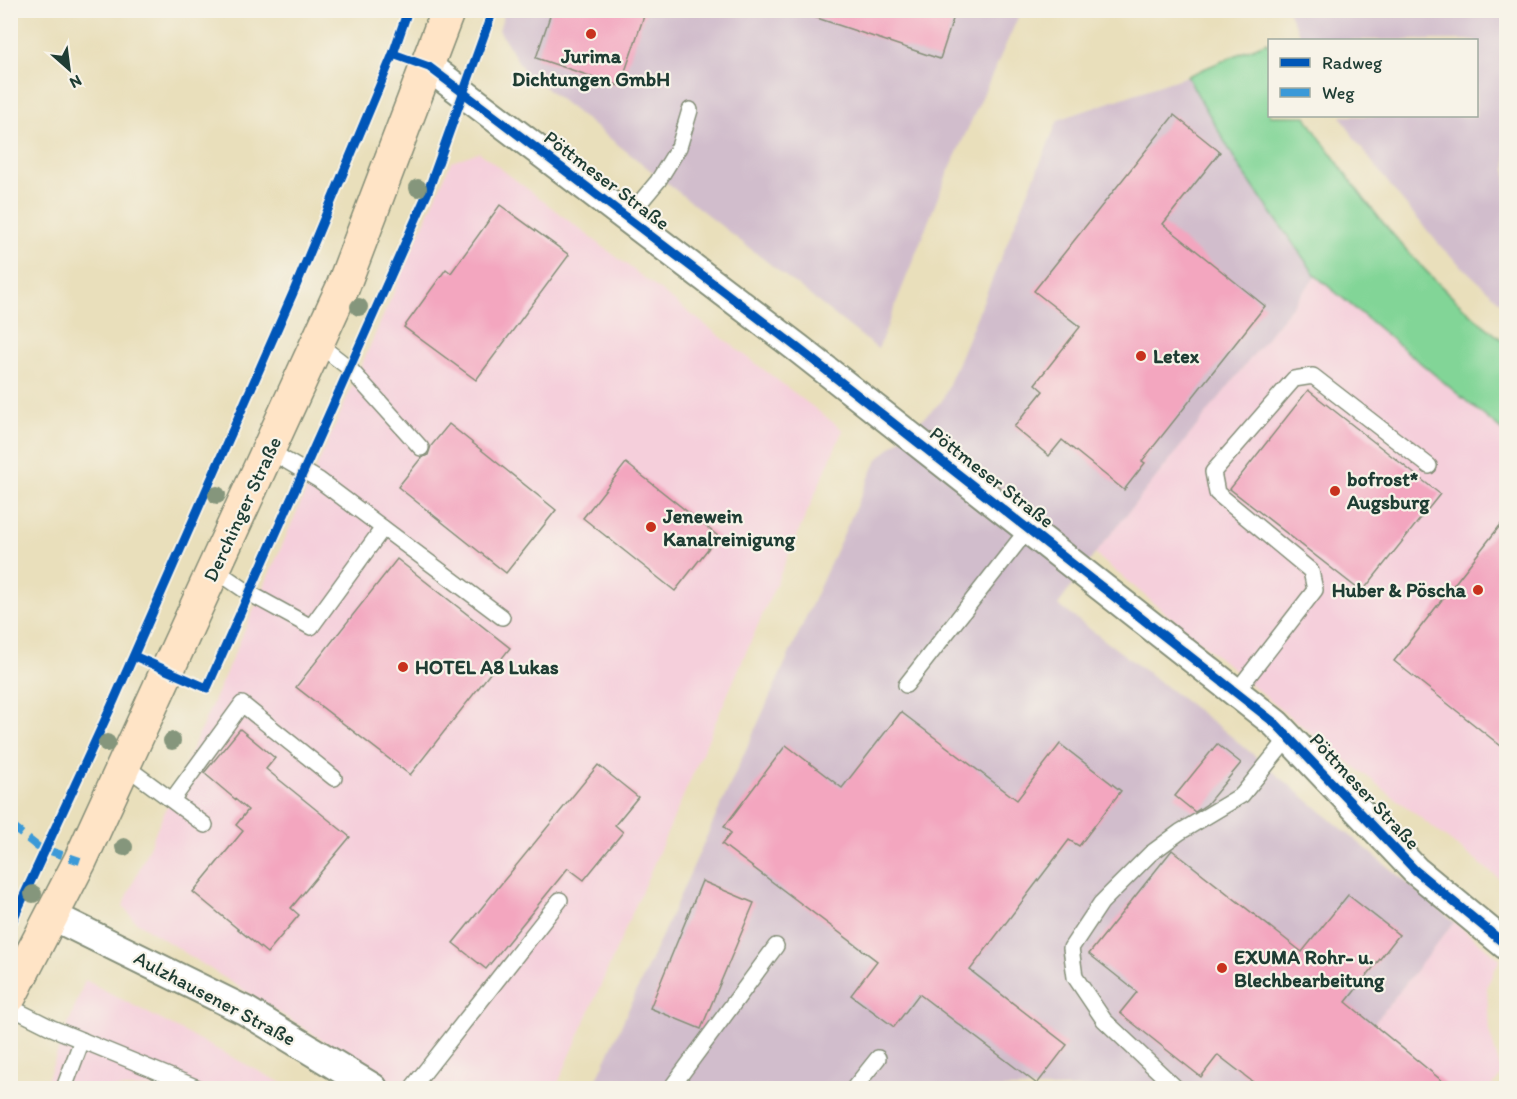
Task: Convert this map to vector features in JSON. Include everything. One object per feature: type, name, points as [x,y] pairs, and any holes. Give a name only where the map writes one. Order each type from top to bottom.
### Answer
[{"type":"main road","name":"Derchinger Straße","points":[[10,996],[53,916],[124,765],[342,289],[429,67],[448,10]]},
{"type":"street","name":"Pöttmeser Straße","points":[[429,67],[627,218],[1236,692],[1289,737],[1415,870],[1506,945]]},
{"type":"street","name":"Aulzhausener Straße","points":[[53,916],[246,1011],[373,1089]]},
{"type":"lane","points":[[627,218],[658,181],[679,147],[690,110]]},
{"type":"lane","points":[[317,343],[349,368],[421,448]]},
{"type":"lane","points":[[1236,692],[1315,590],[1311,571],[1217,493],[1213,472],[1277,396],[1294,379],[1313,376],[1429,466]]},
{"type":"lane","points":[[268,450],[319,480],[502,617]]},
{"type":"lane","points":[[214,569],[249,593],[311,627],[383,528]]},
{"type":"lane","points":[[906,685],[1028,529]]},
{"type":"lane","points":[[172,800],[242,704],[334,778]]},
{"type":"lane","points":[[1176,1089],[1104,1020],[1075,977],[1071,948],[1101,903],[1150,854],[1180,832],[1242,795],[1289,737]]},
{"type":"lane","points":[[124,765],[205,825]]},
{"type":"lane","points":[[412,1089],[560,900]]},
{"type":"lane","points":[[671,1089],[776,946]]},
{"type":"lane","points":[[10,1007],[198,1089]]},
{"type":"lane","points":[[64,1089],[82,1040]]},
{"type":"lane","points":[[854,1089],[878,1058]]},
{"type":"path","points":[[1506,968],[1500,984],[1506,1040]]},
{"type":"path","points":[[1505,1089],[1506,1083]]},
{"type":"shaded area","points":[[505,10],[1021,11],[946,177],[878,349],[524,71],[499,30]]},
{"type":"shaded area","points":[[1288,11],[1506,11],[1506,307],[1443,249],[1356,141],[1342,117],[1478,117],[1478,39],[1302,39]]},
{"type":"shaded area","points":[[1187,76],[1240,168],[1316,276],[1095,554],[1058,605],[1226,732],[1454,922],[1323,1088],[593,1088],[877,460],[942,401],[1058,120]]},
{"type":"shaded area","points":[[479,152],[843,430],[556,1088],[398,1088],[135,921],[123,906],[451,162]]},
{"type":"shaded area","points":[[1316,276],[1506,434],[1506,884],[1285,713],[1095,554]]},
{"type":"shaded area","points":[[1454,922],[1500,959],[1487,986],[1489,1031],[1502,1074],[1491,1088],[1323,1088]]},
{"type":"shaded area","points":[[85,980],[291,1088],[44,1088]]},
{"type":"green space","points":[[1267,42],[1268,117],[1307,117],[1363,197],[1419,264],[1461,305],[1506,343],[1506,434],[1316,276],[1240,168],[1187,76]]},
{"type":"building","name":"Jurima Dichtungen GmbH","points":[[552,10],[646,10],[620,86],[536,58]]},
{"type":"building","points":[[809,10],[956,10],[940,59],[808,15]]},
{"type":"building","name":"Letex","points":[[1174,115],[1220,152],[1163,224],[1265,306],[1142,461],[1145,463],[1124,490],[1062,440],[1049,456],[1014,427],[1043,391],[1035,384],[1080,327],[1034,291]]},
{"type":"building","points":[[500,205],[569,255],[476,380],[404,327],[446,269],[451,273]]},
{"type":"building","name":"bofrost* Augsburg","points":[[1308,390],[1440,494],[1362,592],[1230,489]]},
{"type":"building","points":[[449,424],[556,510],[506,573],[398,487],[421,458],[428,455],[431,446]]},
{"type":"building","name":"Jenewein Kanalreinigung","points":[[626,463],[718,536],[675,591],[583,518]]},
{"type":"building","name":"Huber & Pöscha","points":[[1506,518],[1506,750],[1394,661]]},
{"type":"building","name":"HOTEL A8 Lukas","points":[[397,559],[510,648],[410,775],[296,687]]},
{"type":"building","points":[[901,712],[1017,800],[1060,744],[1121,791],[1079,846],[1069,840],[970,970],[1067,1045],[1037,1084],[919,994],[894,1027],[851,995],[877,961],[722,844],[731,833],[724,827],[786,745],[842,788]]},
{"type":"building","points":[[240,729],[275,758],[266,769],[350,837],[291,908],[299,915],[267,953],[193,892],[243,831],[236,825],[248,810],[204,773]]},
{"type":"building","points":[[1217,744],[1241,763],[1207,804],[1195,812],[1175,796]]},
{"type":"building","points":[[598,765],[638,797],[615,825],[623,832],[584,880],[568,868],[486,969],[453,943]]},
{"type":"building","name":"EXUMA Rohr- u. Blechbearbeitung","points":[[1172,850],[1302,952],[1348,895],[1399,935],[1346,1002],[1452,1089],[1262,1089],[1218,1055],[1201,1077],[1120,1013],[1137,992],[1089,954]]},
{"type":"building","points":[[702,881],[754,903],[701,1029],[650,1008]]},
{"type":"marked path","points":[[10,825],[38,847],[80,861]]},
{"type":"cycle path","points":[[10,926],[111,707],[293,293],[393,54],[408,10]]},
{"type":"cycle path","points":[[134,656],[207,688],[427,194],[493,10]]},
{"type":"cycle path","points":[[393,54],[429,67],[465,94],[799,349],[1276,724],[1415,870],[1506,945]]},
{"type":"place","name":"Jurima Dichtungen GmbH","points":[[591,34]]},
{"type":"place","name":"Letex","points":[[1141,356]]},
{"type":"place","name":"bofrost* Augsburg","points":[[1335,491]]},
{"type":"place","name":"Jenewein Kanalreinigung","points":[[651,527]]},
{"type":"place","name":"Huber & Pöscha","points":[[1478,590]]},
{"type":"place","name":"HOTEL A8 Lukas","points":[[403,667]]},
{"type":"place","name":"EXUMA Rohr- u. Blechbearbeitung","points":[[1222,968]]}]
